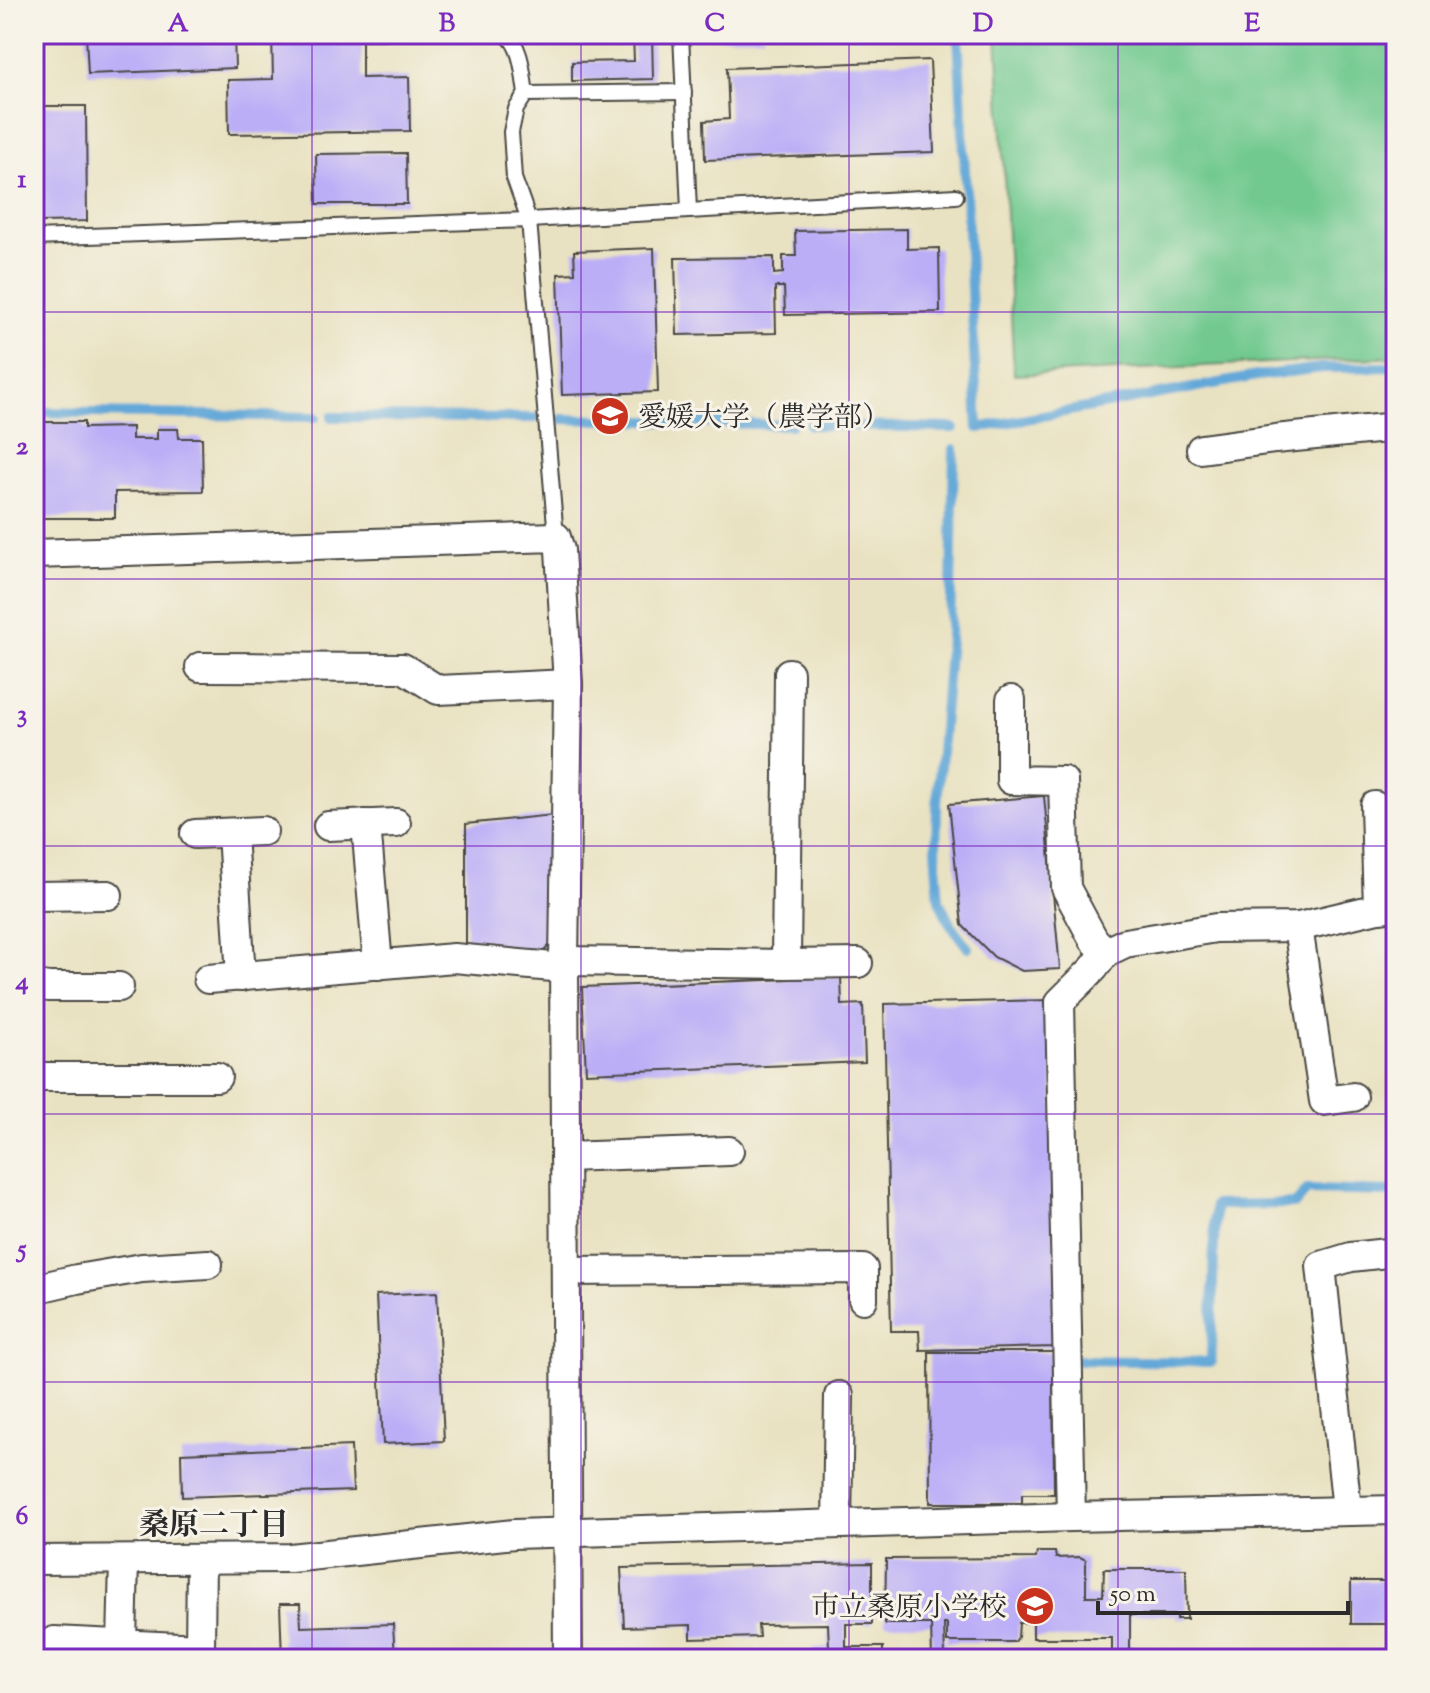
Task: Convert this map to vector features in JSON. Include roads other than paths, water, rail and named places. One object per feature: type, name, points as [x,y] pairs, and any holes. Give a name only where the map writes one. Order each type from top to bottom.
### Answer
[{"type":"street","points":[[1201,449],[1396,427]]},
{"type":"street","points":[[34,554],[556,537],[560,550],[568,684],[564,964],[568,1659]]},
{"type":"street","points":[[200,667],[403,668],[438,690],[568,684]]},
{"type":"street","points":[[786,964],[789,673]]},
{"type":"street","points":[[1011,700],[1011,780],[1063,781],[1066,888],[1094,940],[1106,952]]},
{"type":"street","points":[[1071,1517],[1060,1002],[1106,952],[1125,943],[1216,928],[1298,927],[1387,907],[1375,806]]},
{"type":"street","points":[[328,826],[396,823]]},
{"type":"street","points":[[366,824],[378,965]]},
{"type":"street","points":[[195,834],[263,831]]},
{"type":"street","points":[[232,833],[241,977]]},
{"type":"street","points":[[34,896],[108,895]]},
{"type":"street","points":[[1298,927],[1324,1101],[1353,1097]]},
{"type":"street","points":[[208,979],[454,958],[564,964],[858,963]]},
{"type":"street","points":[[34,985],[119,987]]},
{"type":"street","points":[[34,1077],[217,1077]]},
{"type":"street","points":[[565,1157],[729,1151]]},
{"type":"street","points":[[1347,1510],[1321,1266],[1351,1257],[1396,1252]]},
{"type":"street","points":[[34,1289],[142,1268],[208,1264]]},
{"type":"street","points":[[566,1271],[863,1269],[863,1299]]},
{"type":"street","points":[[837,1524],[839,1396]]},
{"type":"street","points":[[34,1560],[290,1558],[514,1534],[1396,1510]]},
{"type":"street","points":[[54,1641],[200,1648],[201,1559]]},
{"type":"street","points":[[122,1644],[124,1560]]},
{"type":"lane","points":[[505,34],[518,52],[526,94],[516,109],[511,132],[514,178],[529,220],[556,537]]},
{"type":"lane","points":[[681,34],[689,210]]},
{"type":"lane","points":[[526,94],[684,92]]},
{"type":"lane","points":[[34,238],[529,220],[956,196]]},
{"type":"waterway","points":[[958,34],[978,428],[1257,376],[1321,368],[1396,367]]},
{"type":"waterway","points":[[34,412],[316,417]]},
{"type":"waterway","points":[[332,417],[535,418]]},
{"type":"waterway","points":[[562,419],[791,425]]},
{"type":"waterway","points":[[810,425],[954,428]]},
{"type":"waterway","points":[[954,449],[950,639],[937,803],[936,863],[939,900],[950,924],[968,948]]},
{"type":"waterway","points":[[1070,1360],[1211,1362],[1215,1205],[1295,1204],[1307,1190],[1396,1192]]},
{"type":"place","name":"愛媛大学（農学部）","points":[[610,416]]},
{"type":"place","name":"市立桑原小学校","points":[[1035,1606]]},
{"type":"district","name":"桑原二丁目","points":[[214,1524]]}]
